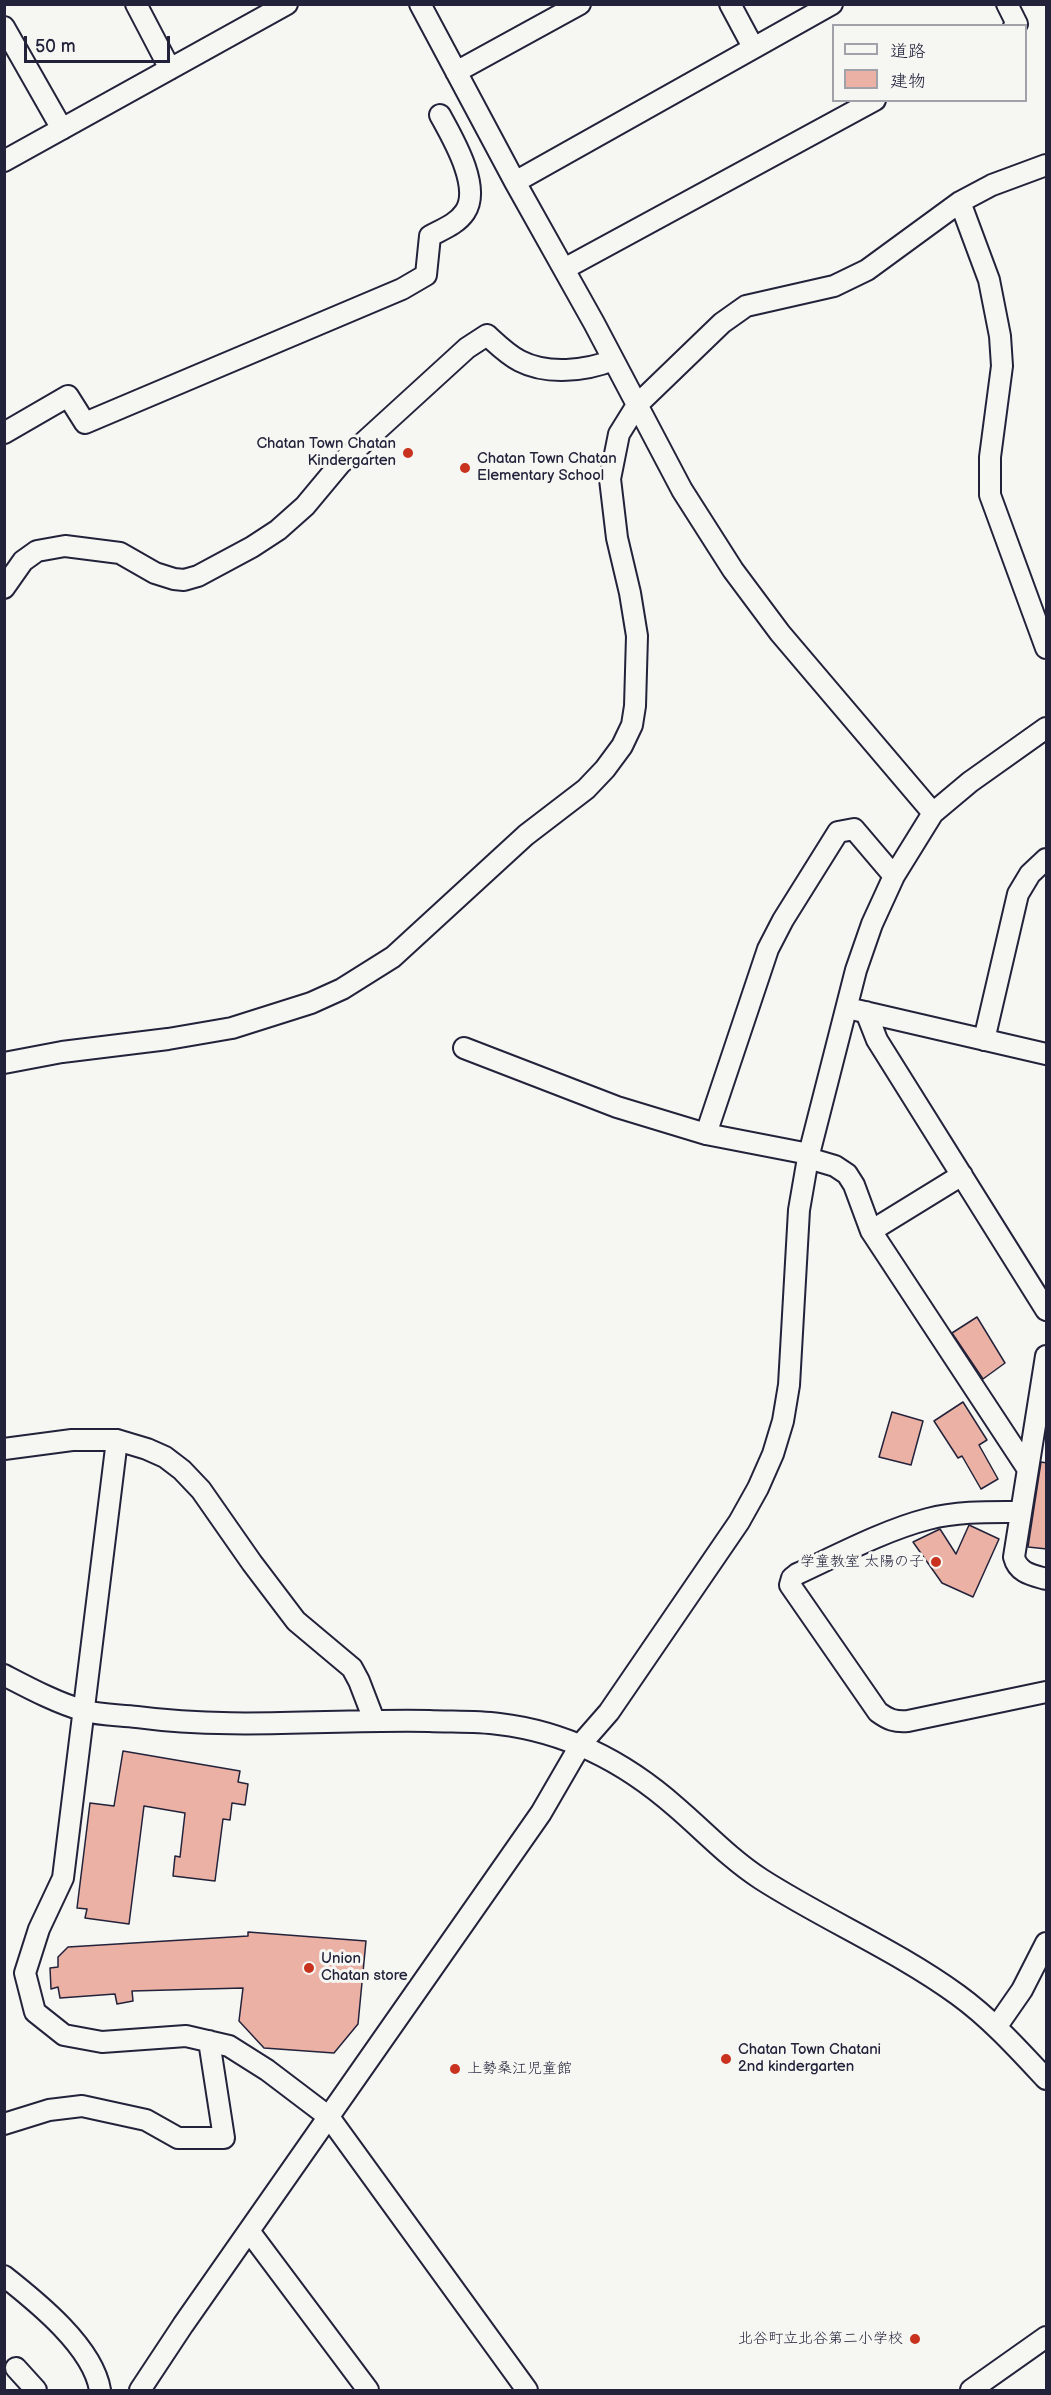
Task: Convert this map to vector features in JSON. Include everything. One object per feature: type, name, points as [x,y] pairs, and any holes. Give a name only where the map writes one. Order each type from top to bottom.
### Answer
[{"type":"street","points":[[136,4],[170,69]]},
{"type":"street","points":[[420,4],[682,490],[734,570],[780,633],[933,813]]},
{"type":"street","points":[[456,72],[580,4]]},
{"type":"street","points":[[730,4],[753,47]]},
{"type":"street","points":[[515,182],[832,4]]},
{"type":"street","points":[[1007,4],[1017,24]]},
{"type":"street","points":[[4,161],[281,6]]},
{"type":"street","points":[[4,27],[62,129]]},
{"type":"street","points":[[564,269],[871,102]]},
{"type":"street","points":[[4,433],[68,396],[85,423],[402,289],[426,275],[430,236],[460,218],[467,210],[470,201],[468,177],[459,152],[440,115]]},
{"type":"street","points":[[4,1064],[62,1052],[168,1039],[232,1028],[311,1003],[342,989],[393,957],[526,835],[586,789],[622,746],[632,725],[635,706],[637,636],[617,538],[610,479],[619,434],[637,405],[722,323],[746,306],[834,286],[867,270],[960,202],[992,185],[1047,165]]},
{"type":"street","points":[[960,202],[989,280],[1000,336],[1002,366],[990,457],[990,495],[1047,648]]},
{"type":"street","points":[[4,588],[23,561],[37,550],[64,546],[120,553],[155,573],[174,579],[184,580],[198,576],[278,530],[305,506],[340,464],[467,348],[487,335],[507,353],[532,366],[595,368],[613,360]]},
{"type":"street","points":[[140,2391],[541,1813],[581,1744],[609,1712],[739,1522],[773,1454],[783,1421],[789,1385],[799,1210],[808,1156],[857,1010],[856,970],[869,933],[894,876],[933,813],[970,782],[1047,728]]},
{"type":"street","points":[[706,1134],[768,949],[783,920],[838,832],[854,829],[894,876]]},
{"type":"street","points":[[984,1040],[1018,894],[1025,879],[1047,859]]},
{"type":"street","points":[[857,1010],[1047,1054]]},
{"type":"street","points":[[857,1010],[1047,1310]]},
{"type":"street","points":[[464,1048],[617,1107],[706,1134],[808,1156],[835,1166],[847,1174],[854,1185],[871,1231],[1028,1468]]},
{"type":"street","points":[[871,1231],[962,1175]]},
{"type":"street","points":[[1047,1356],[1014,1550],[1016,1564],[1029,1574],[1047,1579]]},
{"type":"street","points":[[4,1449],[72,1440],[117,1440],[165,1457],[182,1470],[201,1490],[296,1621],[352,1668],[374,1720]]},
{"type":"street","points":[[117,1440],[63,1878],[39,1929],[25,1973],[35,2012],[64,2035],[102,2042],[186,2036],[229,2046],[267,2070],[329,2117],[527,2391]]},
{"type":"street","points":[[1020,1512],[988,1512],[928,1519],[854,1548],[797,1574],[792,1578],[790,1585],[878,1712],[889,1720],[908,1721],[1047,1692]]},
{"type":"street","points":[[4,1675],[85,1711],[167,1721],[245,1723],[374,1720],[496,1723],[529,1728],[581,1744],[628,1769],[674,1805],[722,1849],[760,1878],[922,1971],[959,1996],[997,2026],[1047,2079]]},
{"type":"street","points":[[997,2026],[1022,1990],[1047,1944]]},
{"type":"street","points":[[4,2124],[48,2110],[82,2106],[146,2120],[178,2138],[224,2138],[209,2041]]},
{"type":"street","points":[[249,2231],[368,2391]]},
{"type":"street","points":[[4,2276],[50,2312],[93,2366],[100,2391]]},
{"type":"street","points":[[971,2391],[1047,2337]]},
{"type":"street","points":[[16,2368],[36,2391]]},
{"type":"building","points":[[977,1317],[1005,1363],[983,1379],[952,1333]]},
{"type":"building","points":[[963,1402],[987,1440],[979,1445],[998,1479],[981,1489],[962,1456],[958,1458],[934,1421]]},
{"type":"building","points":[[892,1412],[923,1421],[911,1465],[879,1457]]},
{"type":"building","points":[[1041,1462],[1047,1463],[1047,1549],[1028,1547]]},
{"type":"building","points":[[969,1525],[999,1539],[973,1597],[942,1583],[913,1542],[940,1529],[956,1554]]},
{"type":"building","points":[[123,1751],[240,1771],[238,1782],[248,1784],[245,1805],[232,1803],[230,1820],[223,1819],[215,1881],[173,1876],[175,1856],[180,1857],[185,1813],[144,1806],[129,1924],[85,1918],[87,1909],[77,1908],[90,1803],[114,1806]]},
{"type":"building","points":[[248,1932],[366,1941],[358,2024],[334,2053],[264,2048],[239,2021],[243,1988],[132,1991],[133,2001],[117,2004],[115,1994],[60,1998],[58,1987],[51,1989],[50,1968],[58,1967],[58,1957],[68,1947],[248,1936]]},
{"type":"place","name":"Chatan Town Chatan Kindergarten","points":[[408,453]]},
{"type":"place","name":"Chatan Town Chatan Elementary School","points":[[465,468]]},
{"type":"place","name":"学童教室 太陽の子","points":[[936,1562]]},
{"type":"place","name":"Union Chatan store","points":[[309,1968]]},
{"type":"place","name":"Chatan Town Chatani 2nd kindergarten","points":[[726,2059]]},
{"type":"place","name":"上勢桑江児童館","points":[[455,2069]]},
{"type":"place","name":"北谷町立北谷第二小学校","points":[[915,2339]]}]
